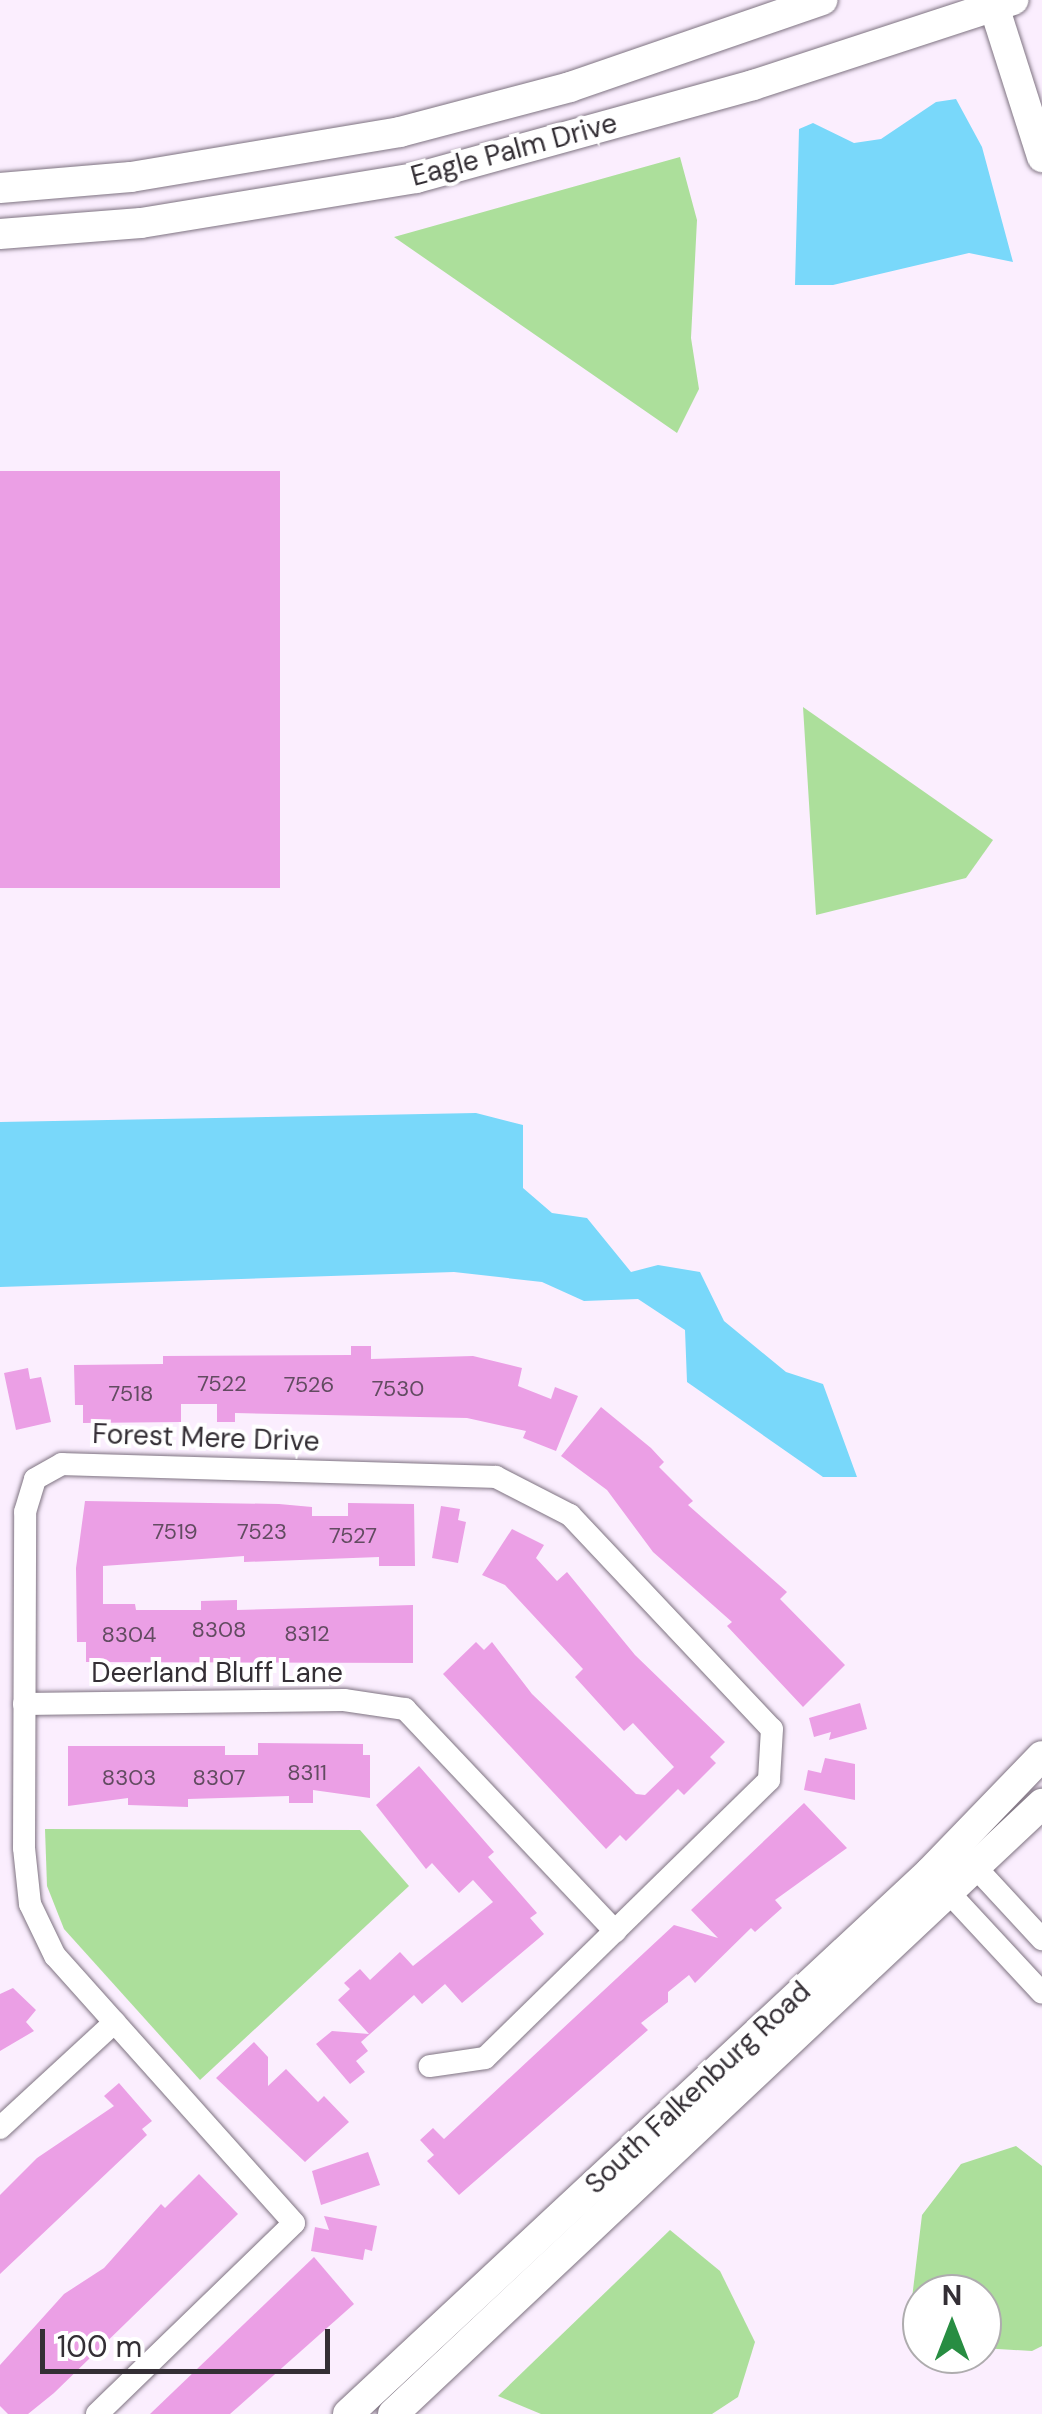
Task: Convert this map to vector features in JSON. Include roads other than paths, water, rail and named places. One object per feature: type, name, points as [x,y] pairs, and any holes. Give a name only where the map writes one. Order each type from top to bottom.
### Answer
[{"type":"street","name":"Eagle Palm Drive","points":[[0,188],[131,178],[400,132],[570,87],[822,0]]},
{"type":"street","name":"Eagle Palm Drive","points":[[0,234],[140,222],[416,178],[753,85],[1000,2]]},
{"type":"street","points":[[1000,2],[1042,157]]},
{"type":"street","name":"Forest Mere Drive","points":[[97,2414],[294,2223],[55,1956],[30,1904],[24,1704],[25,1512],[35,1478],[62,1464],[496,1477],[570,1515],[772,1729],[769,1780],[485,2058],[430,2066]]},
{"type":"street","name":"Deerland Bluff Lane","points":[[24,1704],[344,1700],[405,1709],[615,1931]]},
{"type":"street","name":"South Falkenburg Road","points":[[348,2414],[930,1872],[1042,1756]]},
{"type":"street","name":"South Falkenburg Road","points":[[394,2414],[951,1896],[1042,1804]]},
{"type":"street","points":[[956,1846],[1042,1939]]},
{"type":"street","points":[[930,1872],[1042,1993]]},
{"type":"street","points":[[0,2128],[115,2022]]},
{"type":"water","points":[[956,99],[982,147],[1013,262],[969,253],[833,285],[795,285],[799,129],[813,123],[854,143],[881,139],[936,102]]},
{"type":"water","points":[[476,1113],[523,1125],[523,1188],[552,1213],[587,1218],[631,1272],[658,1265],[700,1272],[724,1321],[786,1372],[823,1384],[857,1477],[823,1477],[687,1382],[685,1330],[638,1299],[584,1301],[542,1282],[454,1272],[0,1287],[0,1122]]}]
